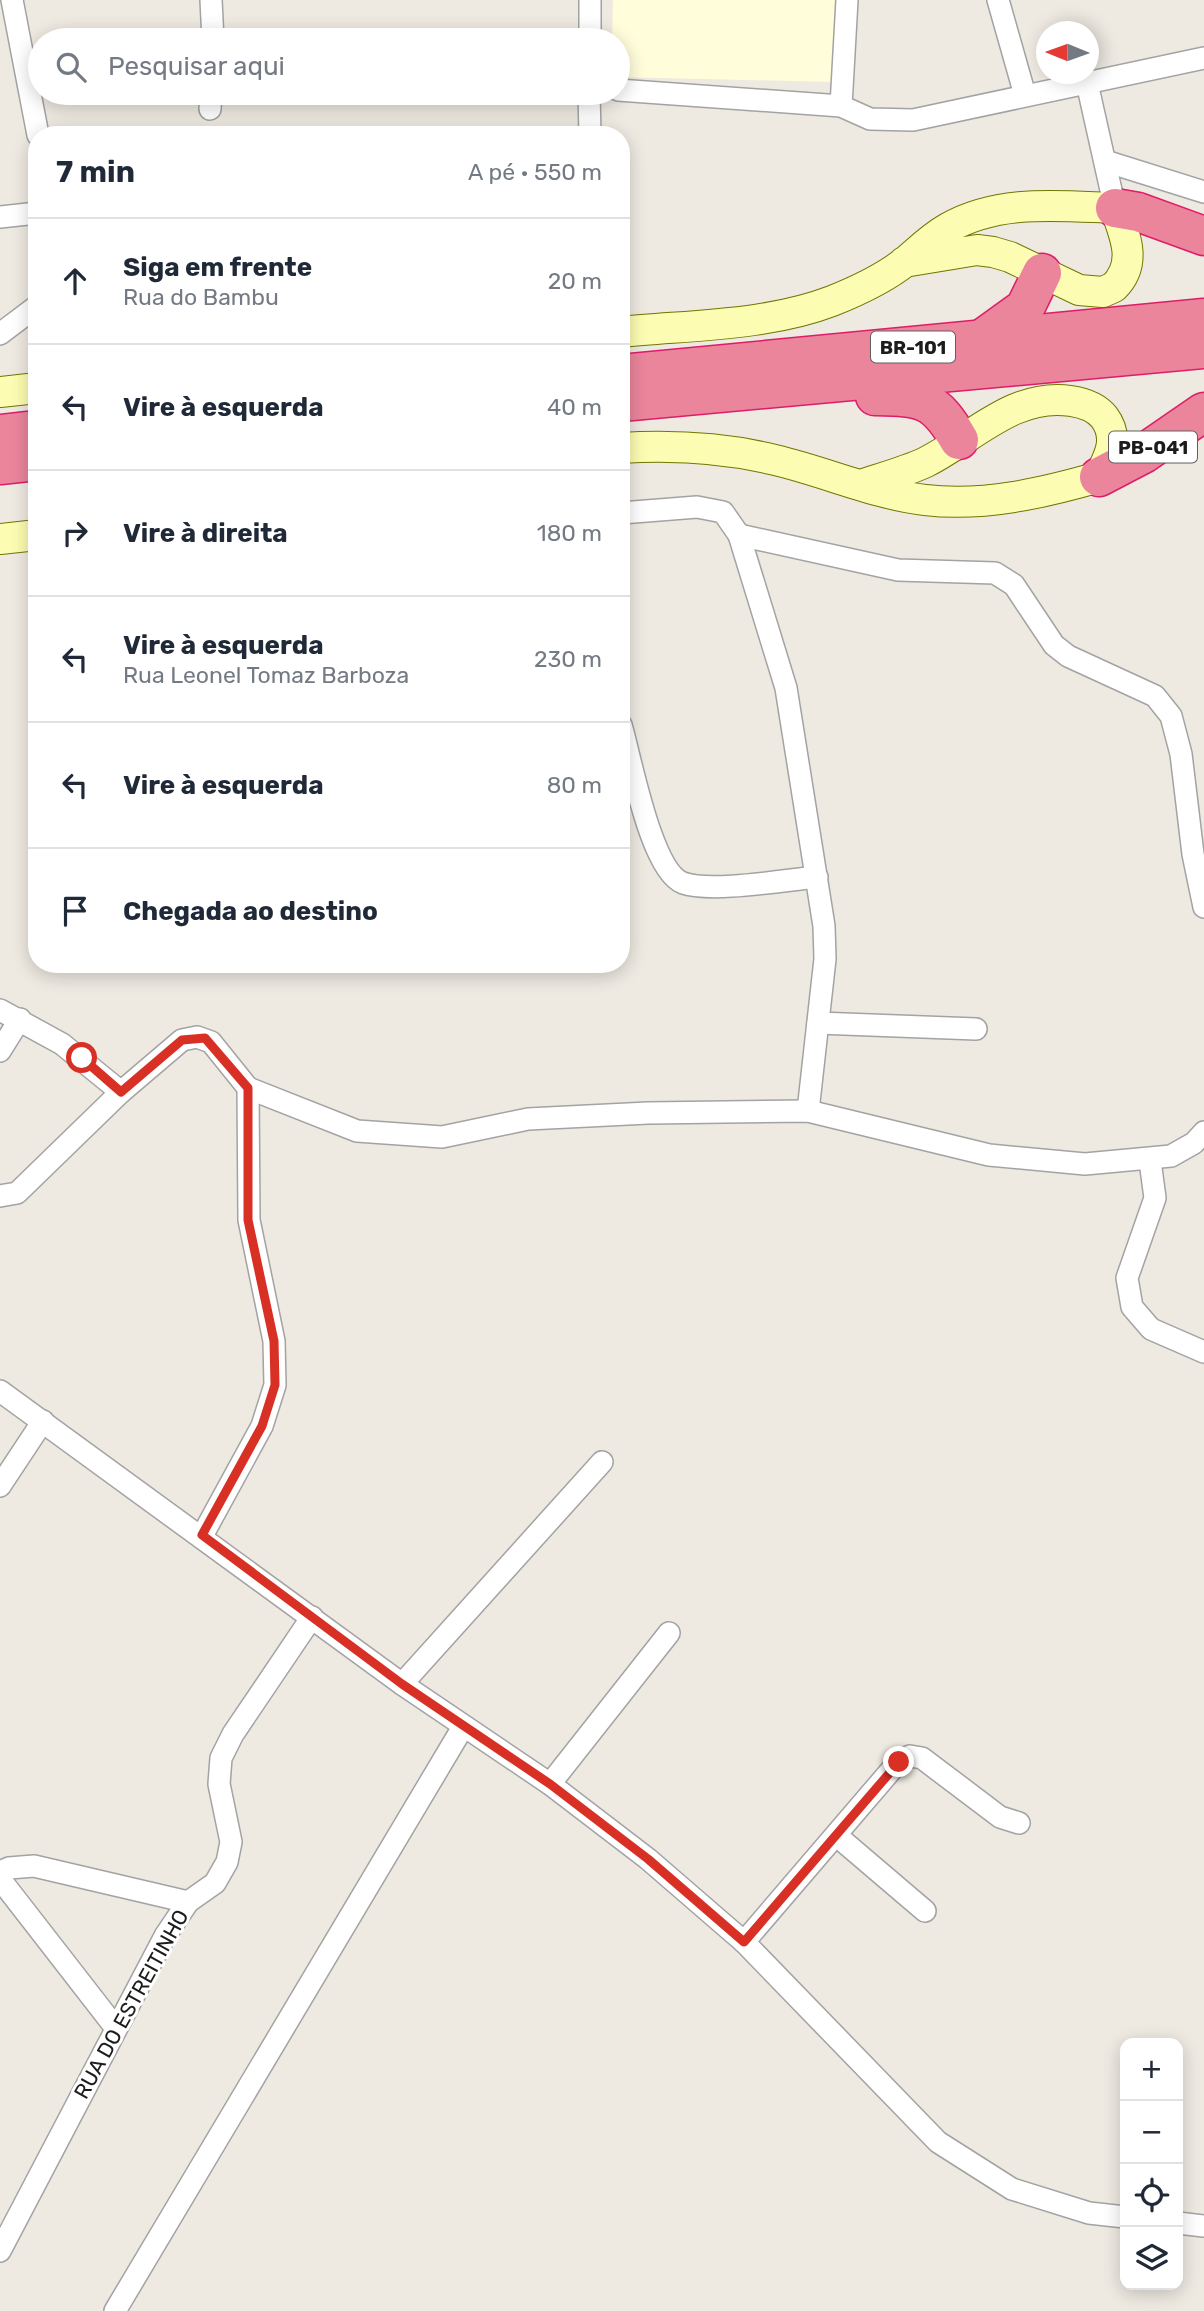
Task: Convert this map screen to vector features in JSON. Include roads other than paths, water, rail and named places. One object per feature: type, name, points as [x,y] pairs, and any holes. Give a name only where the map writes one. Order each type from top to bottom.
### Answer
[{"type":"highway","points":[[1115,208],[1150,216],[1204,236]]},
{"type":"highway","points":[[980,341],[1025,308],[1042,273]]},
{"type":"highway","name":"BR-101","points":[[630,373],[1204,317]]},
{"type":"highway","name":"BR-101","points":[[630,401],[1204,349]]},
{"type":"highway","points":[[719,393],[913,397],[938,409],[959,440]]},
{"type":"highway","name":"PB-041","points":[[1099,477],[1143,454],[1204,412]]},
{"type":"highway","points":[[0,434],[28,430]]},
{"type":"highway","points":[[0,465],[28,462]]},
{"type":"main road","points":[[630,331],[792,312],[858,290],[904,262],[949,228],[992,211],[1044,205],[1115,208],[1129,255],[1127,269],[1114,288],[1090,292],[1010,257],[977,250],[904,262]]},
{"type":"main road","points":[[0,392],[28,389]]},
{"type":"main road","points":[[859,485],[927,462],[959,440],[1011,411],[1049,401],[1083,403],[1105,418],[1113,440],[1112,452],[1099,477]]},
{"type":"main road","name":"PB-041","points":[[630,448],[695,448],[735,452],[776,460],[859,485],[927,500],[968,501],[1044,492],[1099,477]]},
{"type":"main road","points":[[0,539],[28,536]]},
{"type":"street","points":[[12,0],[28,83]]},
{"type":"street","points":[[211,0],[212,28]]},
{"type":"street","points":[[590,0],[590,28]]},
{"type":"street","points":[[841,106],[847,0]]},
{"type":"street","points":[[998,0],[1025,94]]},
{"type":"street","points":[[1099,80],[1204,58]]},
{"type":"street","points":[[630,91],[841,106],[870,119],[913,120],[1081,84]]},
{"type":"street","points":[[1087,84],[1115,208]]},
{"type":"street","points":[[32,105],[36,126]]},
{"type":"street","points":[[589,105],[590,126]]},
{"type":"street","points":[[1105,161],[1204,192]]},
{"type":"street","points":[[0,217],[28,214]]},
{"type":"street","points":[[0,334],[28,313]]},
{"type":"street","points":[[630,512],[711,508],[723,512],[739,535],[786,688],[817,877],[825,948],[808,1111]]},
{"type":"street","points":[[739,535],[898,570],[995,573],[1014,586],[1054,645],[1068,656],[1155,696],[1171,716],[1181,754],[1193,855],[1204,907]]},
{"type":"street","points":[[630,757],[657,851],[673,877],[696,886],[713,886],[817,877]]},
{"type":"street","points":[[0,1010],[82,1058],[121,1092]]},
{"type":"street","points":[[0,1051],[20,1020]]},
{"type":"street","points":[[818,1023],[976,1029]]},
{"type":"street","points":[[0,1196],[17,1193],[121,1092],[190,1037],[211,1042],[248,1088],[357,1131],[442,1138],[528,1119],[648,1113],[808,1111],[989,1154],[1085,1164],[1150,1161],[1183,1151],[1204,1132]]},
{"type":"street","points":[[202,1535],[262,1426],[275,1385],[274,1341],[248,1220],[248,1088]]},
{"type":"street","points":[[1150,1161],[1155,1198],[1127,1278],[1132,1307],[1152,1329],[1204,1352]]},
{"type":"street","points":[[0,1391],[202,1535],[402,1684],[550,1784],[648,1859],[744,1942],[938,2142],[1012,2189],[1090,2213],[1120,2216]]},
{"type":"street","points":[[0,1486],[43,1422]]},
{"type":"street","points":[[402,1684],[601,1462]]},
{"type":"street","name":"RUA DO ESTREITINHO","points":[[0,2251],[115,2027],[188,1902],[215,1883],[230,1852],[230,1832],[219,1784],[221,1758],[226,1746],[312,1618]]},
{"type":"street","points":[[550,1784],[669,1633]]},
{"type":"street","points":[[115,2311],[463,1727]]},
{"type":"street","points":[[744,1942],[899,1762],[910,1756],[922,1758],[1000,1817],[1020,1823]]},
{"type":"street","points":[[836,1836],[925,1911]]},
{"type":"street","points":[[0,1872],[9,1868],[34,1867],[188,1902]]},
{"type":"street","points":[[0,1879],[115,2027]]},
{"type":"street","points":[[1183,2224],[1204,2226]]}]
